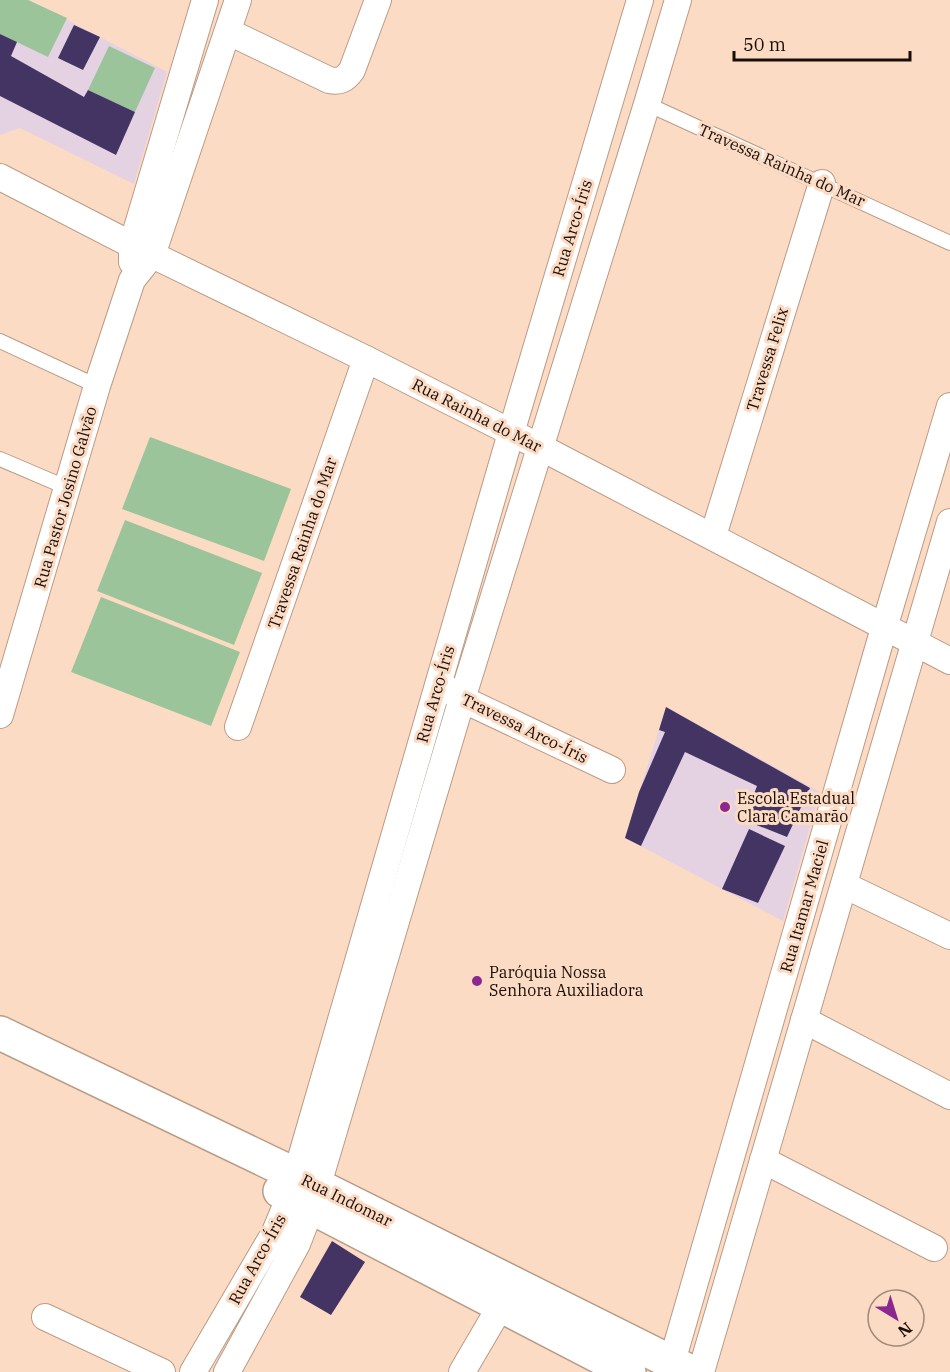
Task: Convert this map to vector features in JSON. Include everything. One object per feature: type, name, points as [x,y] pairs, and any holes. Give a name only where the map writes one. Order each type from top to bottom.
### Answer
[{"type":"street","name":"Rua Pastor Josino Galvão","points":[[142,250],[205,0]]},
{"type":"street","name":"Rua Pastor Josino Galvão","points":[[0,715],[97,386],[132,280],[229,32],[238,0]]},
{"type":"street","points":[[229,32],[329,81],[344,80],[355,63],[378,0]]},
{"type":"street","name":"Rua Arco-Íris","points":[[227,1372],[297,1244],[303,1191],[370,914],[640,0]]},
{"type":"street","name":"Rua Arco-Íris","points":[[193,1372],[275,1232],[303,1191],[394,924],[678,0]]},
{"type":"street","name":"Travessa Rainha do Mar","points":[[612,93],[647,104]]},
{"type":"street","name":"Rua Rainha do Mar","points":[[0,177],[540,447],[950,661]]},
{"type":"street","name":"Travessa Felix","points":[[713,536],[822,183]]},
{"type":"street","name":"Travessa Rainha do Mar","points":[[238,727],[366,359]]},
{"type":"street","name":"Rua Itamar Maciel","points":[[684,1370],[884,628],[950,406]]},
{"type":"street","name":"Rua Itamar Maciel","points":[[684,1370],[763,1160],[950,522]]},
{"type":"street","name":"Travessa Arco-Íris","points":[[439,683],[462,699],[612,770]]},
{"type":"street","points":[[844,885],[950,936]]},
{"type":"street","points":[[370,914],[394,924]]},
{"type":"street","points":[[804,1020],[950,1096]]},
{"type":"street","name":"Rua Indomar","points":[[0,1033],[303,1191],[508,1294],[684,1370]]},
{"type":"street","name":"Rua Indomar","points":[[0,1056],[303,1191]]},
{"type":"street","points":[[763,1160],[934,1248]]},
{"type":"street","points":[[462,1372],[508,1294]]},
{"type":"street","name":"Rua Indomar","points":[[508,1294],[629,1372]]},
{"type":"street","points":[[45,1317],[162,1372]]},
{"type":"lane","name":"Travessa Rainha do Mar","points":[[647,104],[950,243]]},
{"type":"lane","points":[[0,341],[97,386]]},
{"type":"lane","points":[[0,459],[68,488]]},
{"type":"shaded area","points":[[0,0],[29,0],[167,72],[134,184],[20,128],[0,135]]},
{"type":"shaded area","name":"Escola Estadual Clara Camarão","points":[[666,707],[820,792],[783,921],[625,838]]},
{"type":"green space","points":[[0,0],[28,0],[67,18],[48,57],[0,34]]},
{"type":"green space","points":[[109,46],[155,68],[135,112],[88,90]]},
{"type":"green space","points":[[150,437],[291,489],[264,561],[122,509]]},
{"type":"green space","points":[[125,520],[262,573],[234,645],[97,591]]},
{"type":"green space","points":[[101,597],[240,652],[211,726],[71,672]]},
{"type":"building","points":[[74,25],[100,37],[83,70],[58,58]]},
{"type":"building","points":[[0,34],[17,42],[11,56],[84,97],[88,90],[135,112],[116,155],[0,96]]},
{"type":"building","points":[[666,707],[810,788],[787,837],[744,820],[757,786],[685,752],[641,846],[625,838],[639,792],[665,732],[659,730]]},
{"type":"building","points":[[749,829],[785,846],[758,903],[722,889]]},
{"type":"building","points":[[332,1241],[365,1262],[331,1315],[300,1297]]},
{"type":"place","name":"Escola Estadual Clara Camarão","points":[[725,807]]},
{"type":"place","name":"Paróquia Nossa Senhora Auxiliadora","points":[[477,981]]}]
